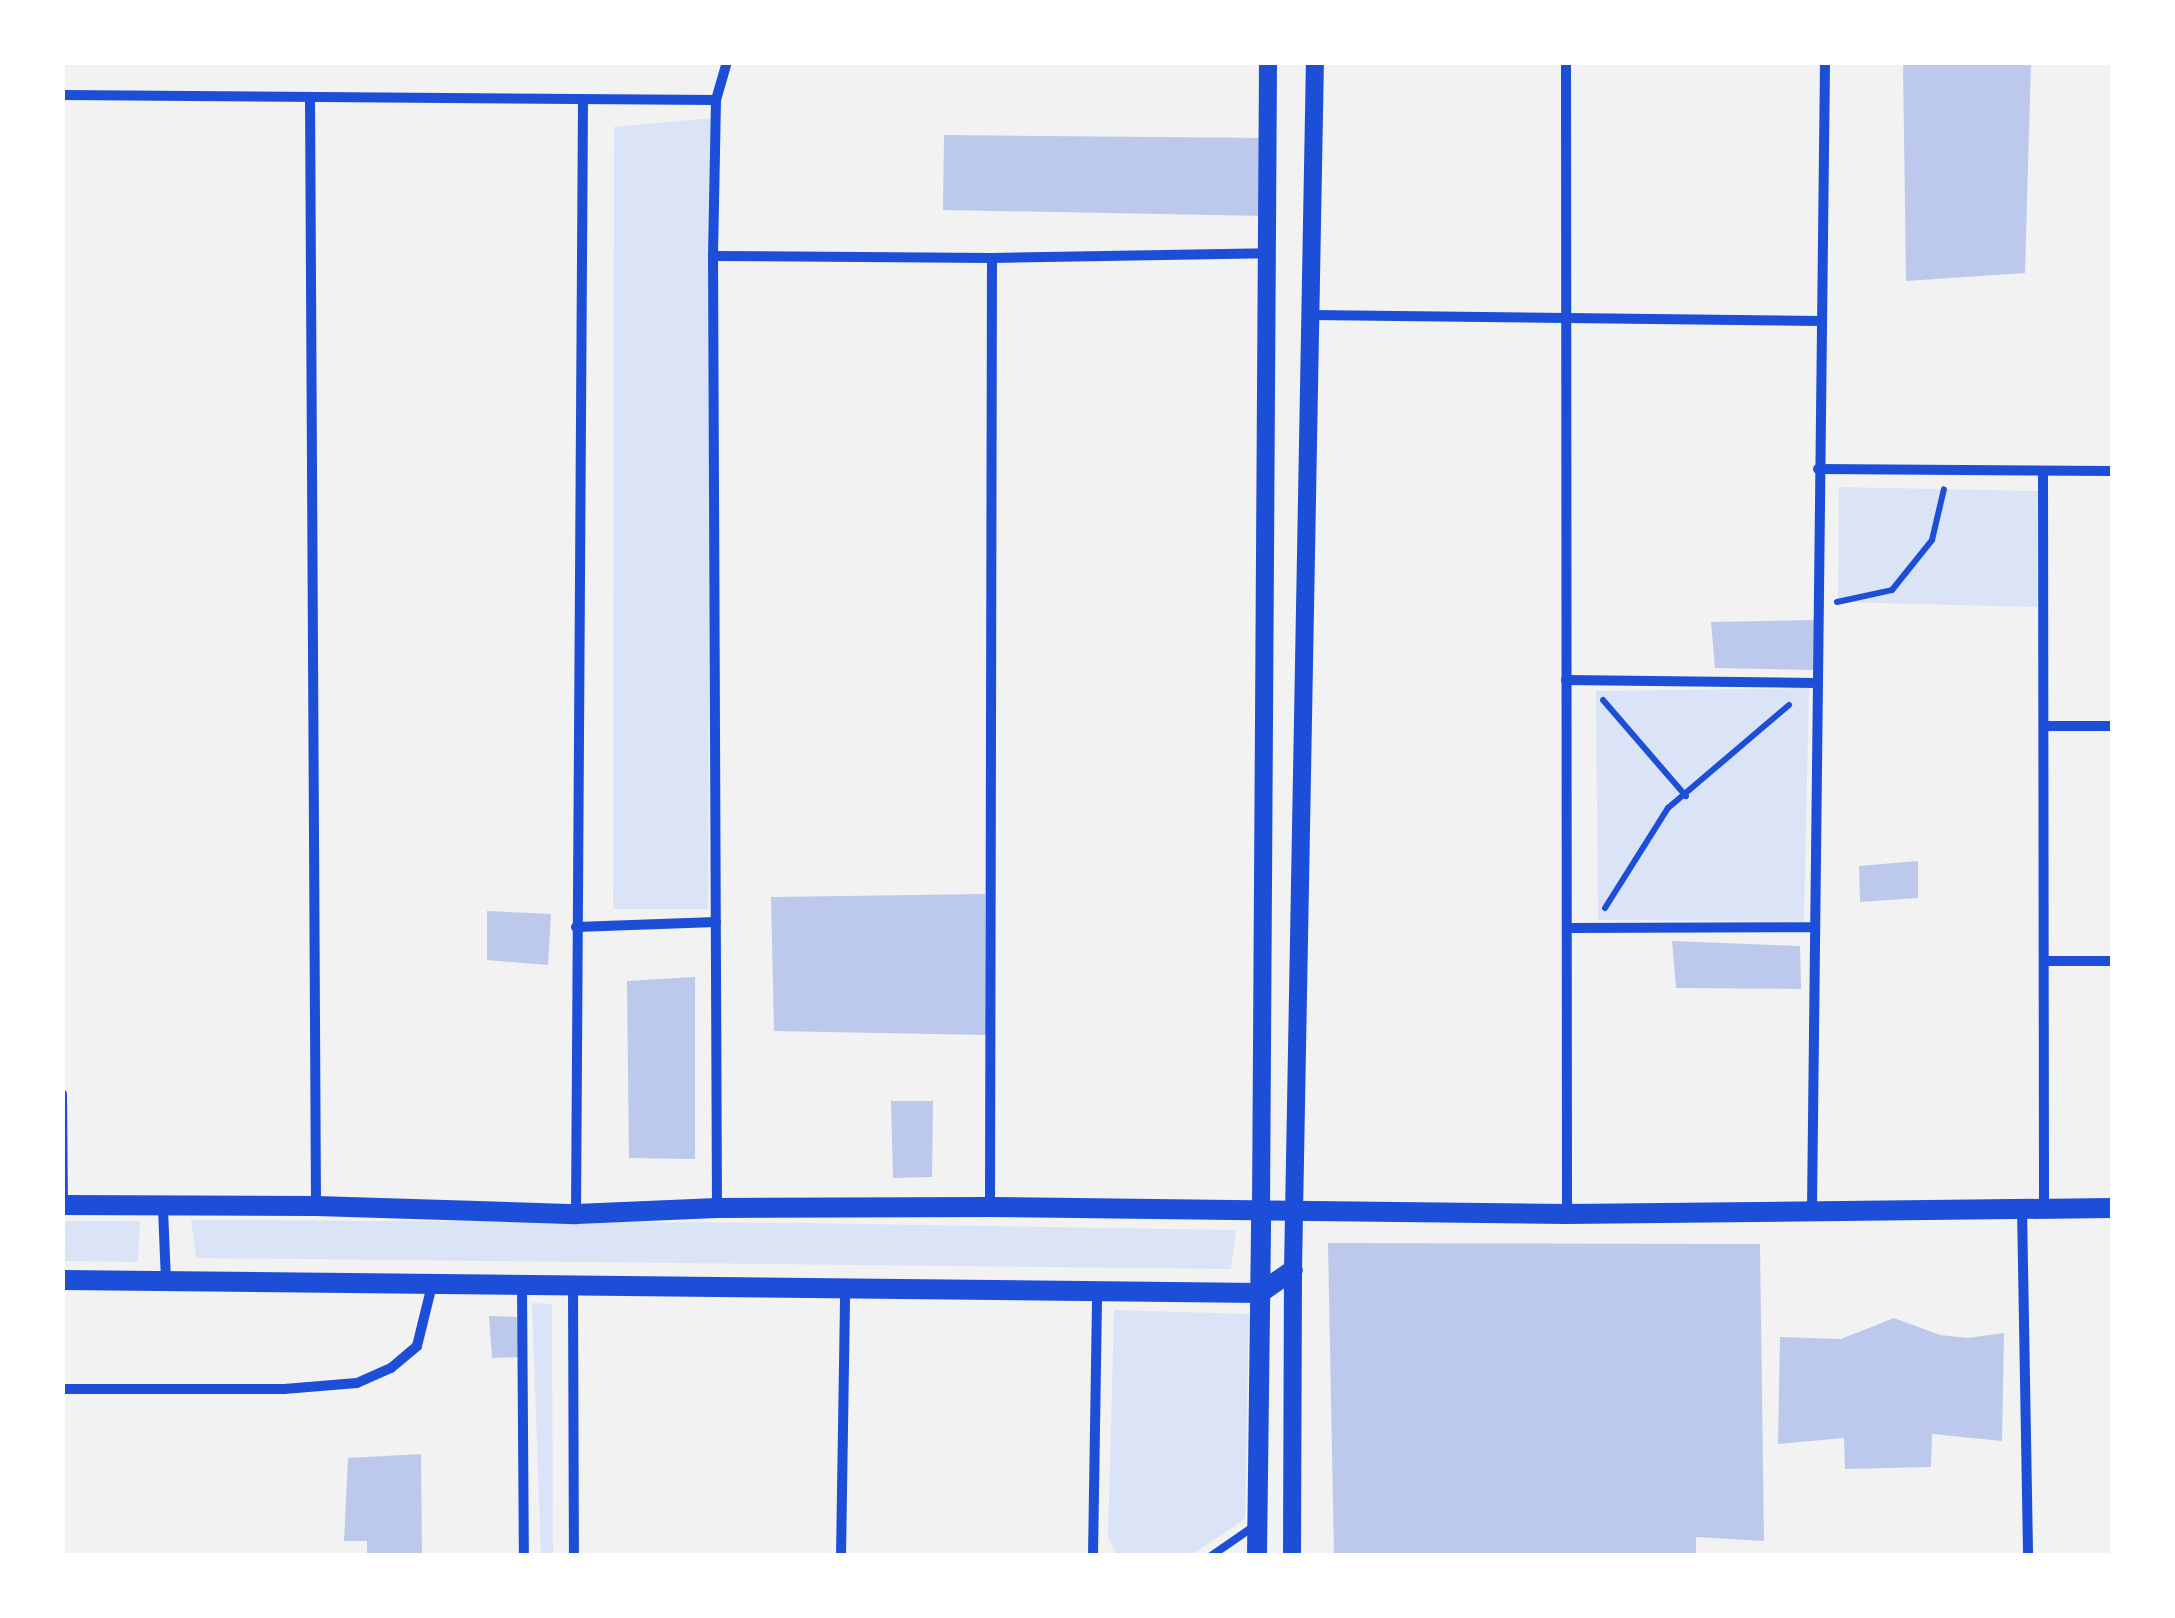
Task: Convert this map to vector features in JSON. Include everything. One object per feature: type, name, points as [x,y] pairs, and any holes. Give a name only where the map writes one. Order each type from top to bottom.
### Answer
[{"type":"main road","points":[[63,1205],[163,1209],[316,1206],[576,1214],[716,1208],[1297,1208],[1567,1214],[2112,1208]]},
{"type":"main road","points":[[1257,1556],[1261,1210]]},
{"type":"main road","points":[[62,1280],[1260,1294],[1292,1270]]},
{"type":"street","points":[[716,1208],[713,256],[716,100],[727,62]]},
{"type":"street","points":[[1261,1210],[1268,62]]},
{"type":"street","points":[[1292,1556],[1292,1270],[1297,1208],[1316,62]]},
{"type":"street","points":[[1566,62],[1567,1214]]},
{"type":"street","points":[[1812,1210],[1812,927],[1826,62]]},
{"type":"street","points":[[62,95],[584,102],[716,100]]},
{"type":"street","points":[[310,97],[316,1206]]},
{"type":"street","points":[[576,1214],[584,102]]},
{"type":"street","points":[[713,256],[992,258],[1267,253]]},
{"type":"street","points":[[990,1207],[992,258]]},
{"type":"street","points":[[1311,315],[1820,321]]},
{"type":"street","points":[[1818,469],[2112,471]]},
{"type":"street","points":[[2028,1556],[2033,1208],[2044,961],[2043,471]]},
{"type":"street","points":[[1566,680],[1815,684]]},
{"type":"street","points":[[2044,726],[2112,726]]},
{"type":"street","points":[[576,927],[716,922]]},
{"type":"street","points":[[1568,928],[1812,927]]},
{"type":"street","points":[[2044,961],[2112,962]]},
{"type":"street","points":[[62,1094],[63,1205]]},
{"type":"street","points":[[163,1209],[166,1280]]},
{"type":"street","points":[[62,1389],[284,1389],[357,1383],[391,1368],[417,1346],[432,1284]]},
{"type":"street","points":[[573,1285],[574,1556]]},
{"type":"street","points":[[522,1286],[524,1556]]},
{"type":"street","points":[[841,1556],[845,1288]]},
{"type":"street","points":[[1093,1556],[1098,1292]]},
{"type":"lane","points":[[1211,1556],[1257,1525]]},
{"type":"path","points":[[1816,603],[1892,590],[1932,540],[1944,504],[1945,470]]},
{"type":"path","points":[[1596,691],[1686,796]]},
{"type":"path","points":[[1598,928],[1651,830],[1668,808],[1794,700]]},
{"type":"shaded area","points":[[712,118],[708,909],[613,909],[614,127]]},
{"type":"shaded area","points":[[1839,487],[2038,491],[2037,607],[1838,602]]},
{"type":"shaded area","points":[[1809,688],[1804,921],[1598,920],[1596,691]]},
{"type":"shaded area","points":[[191,1220],[1236,1230],[1231,1269],[196,1258]]},
{"type":"shaded area","points":[[63,1221],[140,1221],[138,1262],[63,1261]]},
{"type":"shaded area","points":[[532,1303],[552,1304],[553,1555],[541,1555]]},
{"type":"shaded area","points":[[1114,1310],[1249,1314],[1245,1519],[1191,1555],[1117,1555],[1108,1537]]},
{"type":"building","points":[[1903,62],[2031,62],[2025,273],[1906,281]]},
{"type":"building","points":[[944,135],[1267,138],[1266,216],[943,210]]},
{"type":"building","points":[[1814,620],[1814,670],[1715,668],[1711,622]]},
{"type":"building","points":[[1918,861],[1918,898],[1860,902],[1859,866]]},
{"type":"building","points":[[985,894],[986,1035],[774,1031],[771,897]]},
{"type":"building","points":[[487,911],[551,914],[548,965],[487,960]]},
{"type":"building","points":[[1672,941],[1800,946],[1801,989],[1676,988]]},
{"type":"building","points":[[695,977],[695,1159],[629,1158],[627,981]]},
{"type":"building","points":[[891,1101],[933,1101],[932,1177],[893,1178]]},
{"type":"building","points":[[1328,1243],[1760,1244],[1764,1541],[1696,1537],[1696,1556],[1334,1556]]},
{"type":"building","points":[[489,1316],[517,1317],[519,1357],[492,1358]]},
{"type":"building","points":[[1894,1318],[1940,1335],[1967,1338],[2004,1333],[2002,1441],[1932,1434],[1931,1467],[1845,1469],[1844,1438],[1778,1444],[1780,1337],[1841,1339]]},
{"type":"building","points":[[421,1454],[422,1556],[367,1556],[367,1541],[344,1541],[348,1458]]}]
